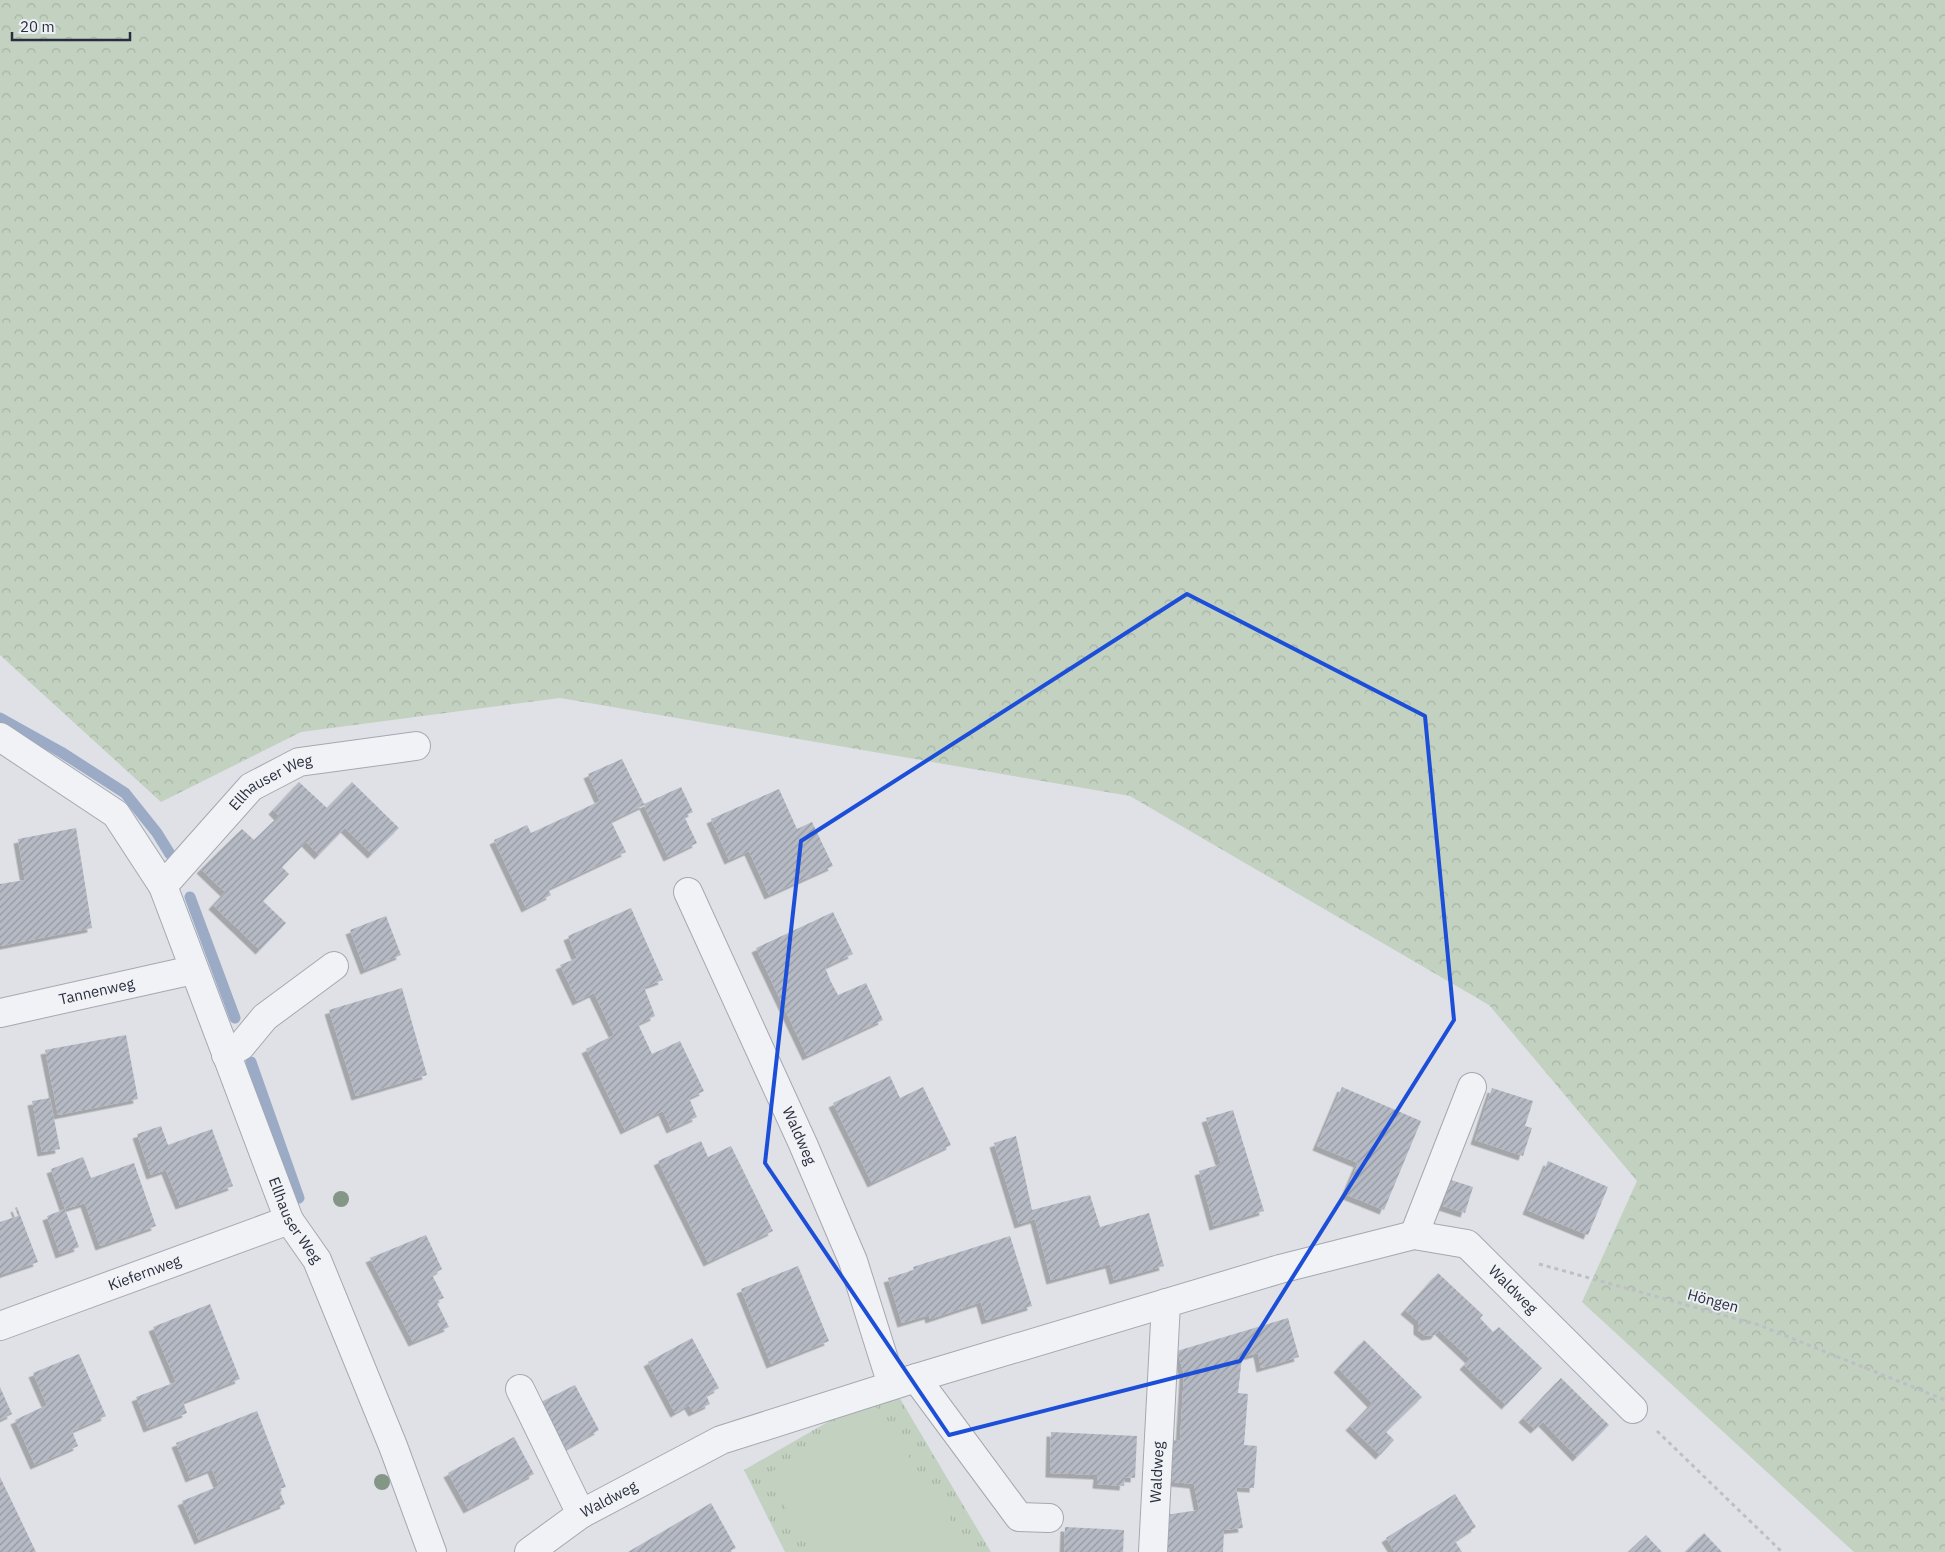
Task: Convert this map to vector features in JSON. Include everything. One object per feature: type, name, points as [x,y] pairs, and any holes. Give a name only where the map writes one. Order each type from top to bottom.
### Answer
[{"type":"street","name":"Ellhauser Weg","points":[[0,737],[116,814],[163,886],[193,970],[289,1220],[317,1260],[393,1446],[432,1552]]},
{"type":"street","name":"Ellhauser Weg","points":[[163,886],[251,787],[299,762],[416,746]]},
{"type":"street","name":"Waldweg","points":[[688,892],[802,1144],[904,1381]]},
{"type":"street","points":[[226,1055],[241,1046],[265,1017],[334,966]]},
{"type":"street","name":"Tannenweg","points":[[0,1013],[193,970]]},
{"type":"street","points":[[1414,1235],[1472,1086]]},
{"type":"street","name":"Kiefernweg","points":[[0,1326],[289,1220]]},
{"type":"street","name":"Waldweg","points":[[529,1552],[581,1514],[721,1440],[904,1381],[1280,1269],[1414,1235],[1467,1244],[1633,1409]]},
{"type":"street","name":"Waldweg","points":[[1153,1552],[1166,1303]]},
{"type":"street","points":[[904,1381],[1019,1517],[1049,1518]]},
{"type":"street","points":[[520,1389],[581,1514]]},
{"type":"path","name":"Höngen","points":[[1533,1263],[1759,1325],[1945,1400]]},
{"type":"path","points":[[1633,1409],[1782,1552]]},
{"type":"highlighted area","points":[[1187,594],[1425,716],[1454,1020],[1240,1361],[949,1435],[765,1163],[801,841]]},
{"type":"green space","points":[[0,0],[1945,0],[1945,1552],[1854,1552],[1582,1302],[1637,1181],[1489,1005],[1130,796],[560,698],[301,732],[161,802],[0,655]]},
{"type":"green space","points":[[892,1385],[991,1552],[785,1552],[744,1470]]},
{"type":"green space","points":[[874,1404],[972,1552],[815,1552],[765,1476]]},
{"type":"building","points":[[622,759],[644,804],[681,787],[693,812],[684,816],[697,843],[668,857],[644,805],[611,821],[626,852],[548,889],[551,895],[526,908],[494,840],[527,825],[531,833],[600,801],[588,774]]},
{"type":"building","points":[[299,782],[327,808],[352,782],[399,828],[372,854],[345,828],[319,855],[306,842],[282,867],[289,874],[263,901],[286,923],[260,950],[213,905],[225,892],[201,869],[242,829],[254,840],[279,816],[273,810]]},
{"type":"building","points":[[779,789],[797,829],[812,822],[833,866],[769,895],[749,851],[729,860],[711,819]]},
{"type":"building","points":[[76,828],[92,928],[0,946],[0,884],[25,880],[18,839]]},
{"type":"building","points":[[631,908],[663,980],[644,987],[655,1016],[638,1024],[652,1054],[680,1041],[704,1091],[689,1098],[697,1117],[671,1129],[663,1111],[625,1130],[586,1049],[614,1035],[594,993],[577,1001],[560,965],[577,958],[568,936]]},
{"type":"building","points":[[833,912],[853,954],[825,967],[830,980],[838,995],[866,983],[883,1020],[807,1056],[756,948]]},
{"type":"building","points":[[386,916],[401,955],[365,970],[350,930]]},
{"type":"building","points":[[402,988],[427,1075],[356,1096],[329,1010]]},
{"type":"building","points":[[126,1035],[138,1099],[58,1115],[45,1050]]},
{"type":"building","points":[[890,1076],[900,1098],[923,1087],[951,1145],[872,1183],[833,1103]]},
{"type":"building","points":[[1342,1087],[1421,1121],[1384,1210],[1345,1194],[1358,1163],[1317,1146]]},
{"type":"building","points":[[1492,1088],[1533,1101],[1525,1126],[1532,1128],[1523,1156],[1475,1140]]},
{"type":"building","points":[[50,1098],[60,1149],[42,1152],[32,1101]]},
{"type":"building","points":[[1233,1110],[1264,1211],[1214,1226],[1199,1171],[1221,1164],[1206,1118]]},
{"type":"building","points":[[161,1126],[168,1145],[212,1129],[233,1186],[180,1205],[166,1170],[151,1175],[137,1134]]},
{"type":"building","points":[[1016,1136],[1032,1210],[1090,1195],[1100,1227],[1149,1213],[1164,1266],[1114,1280],[1110,1264],[1051,1280],[1035,1219],[1019,1224],[994,1143]]},
{"type":"building","points":[[701,1141],[708,1157],[731,1146],[773,1231],[708,1262],[658,1161]]},
{"type":"building","points":[[83,1157],[91,1178],[134,1163],[156,1226],[100,1246],[85,1203],[65,1209],[51,1169]]},
{"type":"building","points":[[1548,1161],[1608,1187],[1588,1235],[1527,1210]]},
{"type":"building","points":[[1451,1180],[1473,1187],[1465,1213],[1443,1206]]},
{"type":"building","points":[[17,1207],[38,1262],[0,1275],[0,1222],[18,1216],[15,1208]]},
{"type":"building","points":[[65,1209],[79,1247],[60,1254],[47,1216]]},
{"type":"building","points":[[426,1235],[442,1269],[432,1275],[444,1298],[436,1301],[449,1327],[413,1342],[370,1258]]},
{"type":"building","points":[[1010,1236],[1032,1306],[986,1320],[981,1302],[930,1319],[929,1315],[902,1323],[888,1278],[914,1270],[913,1267]]},
{"type":"building","points":[[798,1266],[829,1341],[771,1364],[741,1289]]},
{"type":"building","points":[[1438,1273],[1483,1315],[1480,1318],[1493,1332],[1499,1327],[1542,1368],[1506,1405],[1464,1365],[1470,1359],[1439,1330],[1435,1335],[1426,1336],[1418,1330],[1418,1321],[1405,1310]]},
{"type":"building","points":[[210,1304],[240,1379],[183,1402],[187,1413],[148,1428],[136,1397],[176,1382],[153,1327]]},
{"type":"building","points":[[1288,1318],[1299,1357],[1261,1368],[1258,1353],[1242,1357],[1238,1393],[1248,1394],[1244,1445],[1257,1446],[1254,1488],[1236,1487],[1243,1528],[1224,1530],[1223,1552],[1166,1552],[1165,1515],[1199,1510],[1194,1484],[1164,1481],[1168,1439],[1180,1441],[1184,1374],[1177,1351]]},
{"type":"building","points":[[692,1338],[719,1388],[706,1395],[710,1404],[693,1412],[689,1405],[675,1413],[648,1362]]},
{"type":"building","points":[[1364,1340],[1422,1397],[1386,1432],[1394,1440],[1380,1455],[1350,1426],[1372,1403],[1338,1368]]},
{"type":"building","points":[[79,1354],[106,1416],[72,1431],[78,1446],[35,1465],[15,1420],[47,1405],[33,1373]]},
{"type":"building","points":[[1561,1378],[1609,1425],[1577,1457],[1543,1422],[1535,1429],[1523,1418]]},
{"type":"building","points":[[575,1385],[599,1430],[564,1450],[539,1403]]},
{"type":"building","points":[[0,1387],[12,1414],[0,1420]]},
{"type":"building","points":[[257,1411],[286,1487],[279,1489],[285,1504],[199,1540],[182,1501],[219,1486],[212,1469],[190,1478],[176,1443]]},
{"type":"building","points":[[1051,1432],[1137,1436],[1135,1478],[1125,1477],[1124,1486],[1097,1484],[1098,1475],[1050,1473]]},
{"type":"building","points":[[514,1437],[534,1474],[468,1509],[448,1473]]},
{"type":"building","points":[[0,1477],[14,1506],[36,1552],[0,1552]]},
{"type":"building","points":[[1455,1494],[1476,1527],[1455,1541],[1462,1552],[1395,1552],[1386,1538]]},
{"type":"building","points":[[711,1503],[736,1548],[728,1552],[628,1552]]},
{"type":"building","points":[[1065,1527],[1124,1530],[1123,1552],[1064,1552]]},
{"type":"building","points":[[1704,1533],[1722,1552],[1685,1552]]},
{"type":"building","points":[[1646,1535],[1662,1552],[1628,1552]]},
{"type":"waterway","points":[[0,718],[61,752],[125,793],[157,833],[170,854]]},
{"type":"waterway","points":[[190,897],[235,1018]]},
{"type":"waterway","points":[[251,1062],[299,1198]]}]
